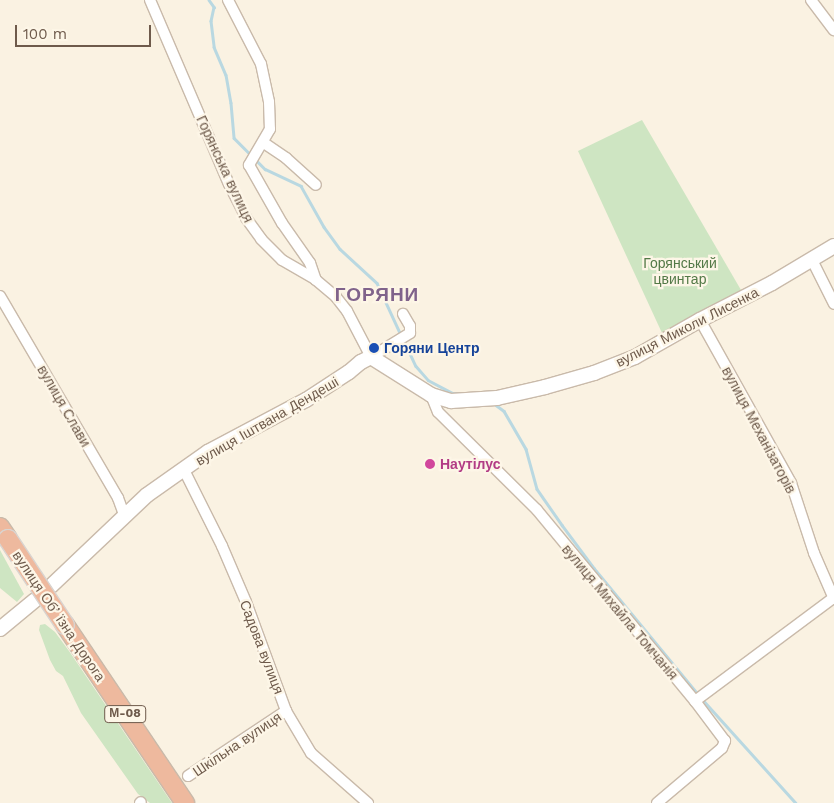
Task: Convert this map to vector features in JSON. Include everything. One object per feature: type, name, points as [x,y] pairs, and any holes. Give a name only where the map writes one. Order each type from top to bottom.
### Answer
[{"type":"highway","name":"вулиця Обʼїзна Дорога","points":[[4,533],[185,803]]},
{"type":"street","name":"Горянська вулиця","points":[[150,0],[229,184],[246,218],[271,251],[316,280],[336,297],[347,311],[371,357]]},
{"type":"street","points":[[228,0],[261,64],[269,102],[270,129],[264,143],[253,156],[249,165],[250,170],[292,240],[310,263],[316,280]]},
{"type":"street","points":[[812,0],[834,30]]},
{"type":"street","points":[[264,143],[286,158],[316,185]]},
{"type":"street","name":"вулиця Миколи Лисенка","points":[[371,357],[431,395],[451,400],[481,400],[574,380],[635,357],[700,320],[747,297],[834,246]]},
{"type":"street","points":[[812,260],[834,304]]},
{"type":"street","name":"вулиця Слави","points":[[0,296],[118,498],[125,517]]},
{"type":"street","points":[[371,357],[410,333],[410,326],[404,314]]},
{"type":"street","name":"вулиця Механізаторів","points":[[700,320],[791,483],[814,553],[834,599]]},
{"type":"street","name":"вулиця Іштвана Дендеші","points":[[51,586],[148,495],[208,452],[326,388],[361,362],[371,357]]},
{"type":"street","name":"вулиця Михайла Томчанія","points":[[431,395],[438,412],[537,510],[725,741],[722,748],[657,803]]},
{"type":"street","name":"Садова вулиця","points":[[184,470],[222,546],[246,602],[286,711],[311,752],[368,803]]},
{"type":"street","points":[[694,701],[834,599]]},
{"type":"street","points":[[0,629],[35,600]]},
{"type":"street","name":"Шкільна вулиця","points":[[188,776],[286,711]]},
{"type":"green space","name":"Горянський цвинтар","points":[[642,120],[741,290],[662,333],[578,151]]},
{"type":"green space","points":[[0,550],[24,594],[17,602],[0,588]]},
{"type":"green space","points":[[45,624],[55,632],[69,651],[172,803],[150,803],[138,794],[81,713],[63,676],[56,671],[39,630],[40,625]]},
{"type":"waterway","points":[[209,0],[214,7],[211,21],[214,47],[226,75],[234,138],[252,156]]},
{"type":"waterway","points":[[256,160],[265,169],[301,186],[324,227],[340,249],[377,283],[401,335]]},
{"type":"waterway","points":[[406,345],[416,366],[428,380],[452,393],[464,393]]},
{"type":"waterway","points":[[496,405],[504,411],[526,449],[537,489],[562,525],[594,568],[697,693]]},
{"type":"waterway","points":[[704,701],[796,803]]},
{"type":"place","name":"Горяни Центр","points":[[374,348]]},
{"type":"place","name":"Наутілус","points":[[430,464]]},
{"type":"district","name":"ГОРЯНИ","points":[[377,295]]}]
